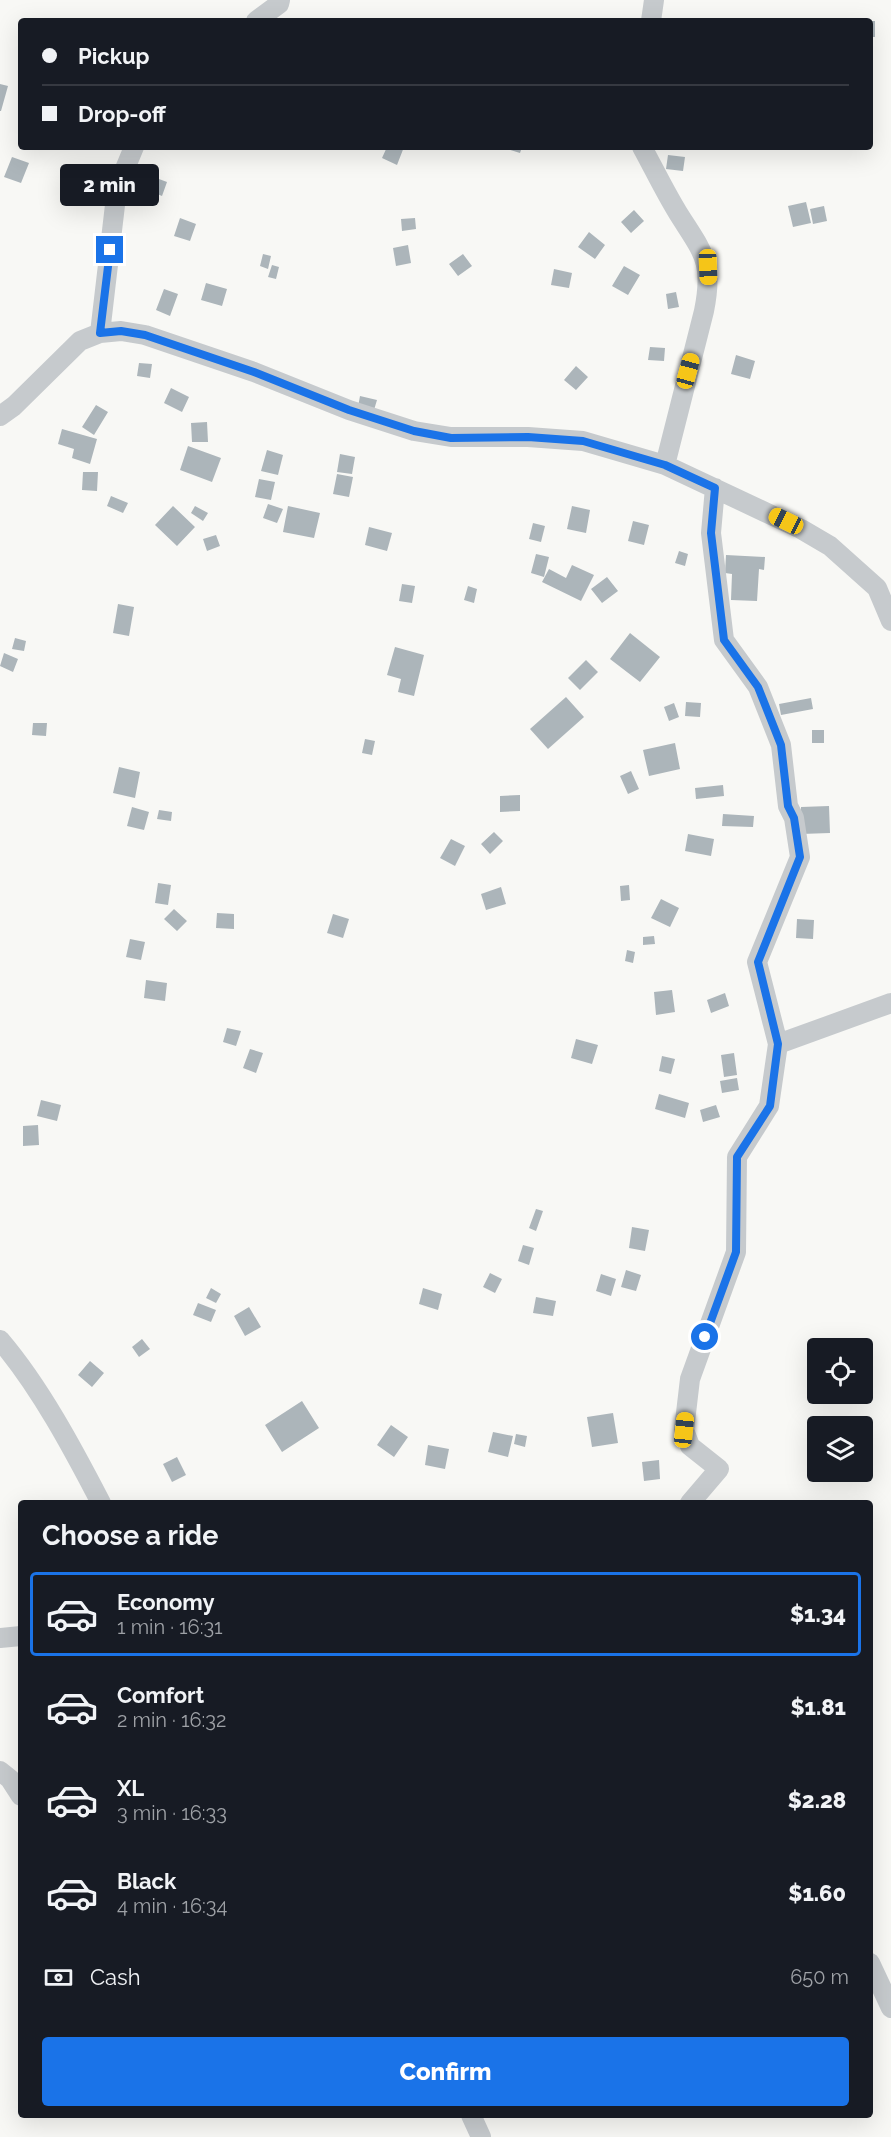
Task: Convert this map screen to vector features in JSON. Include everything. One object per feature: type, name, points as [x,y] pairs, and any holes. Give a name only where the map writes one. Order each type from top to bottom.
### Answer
[{"type":"street","points":[[260,18],[279,4],[280,0]]},
{"type":"street","points":[[651,18],[654,0]]},
{"type":"street","points":[[100,333],[117,188],[133,150]]},
{"type":"street","points":[[644,150],[677,212],[700,244],[708,267],[706,301],[665,465]]},
{"type":"street","points":[[0,416],[14,406],[80,341],[100,333],[121,331],[145,335],[254,372],[349,410],[414,431],[451,438],[528,437],[583,441],[665,465],[801,529],[830,546],[877,588],[891,621]]},
{"type":"street","points":[[693,1500],[719,1469],[690,1446],[684,1430],[690,1379],[736,1252],[737,1157],[770,1106],[778,1044],[758,962],[800,857],[794,818],[788,806],[781,745],[758,687],[724,640],[711,533],[715,488]]},
{"type":"street","points":[[778,1044],[891,1003]]},
{"type":"street","points":[[0,1340],[48,1409],[81,1463],[100,1500]]},
{"type":"street","points":[[0,1771],[10,1779],[18,1791]]},
{"type":"street","points":[[873,1969],[891,2008]]},
{"type":"street","points":[[472,2118],[481,2137]]},
{"type":"building","points":[[873,21],[875,21],[875,37],[873,37]]},
{"type":"building","points":[[0,84],[8,86],[1,111],[0,111]]},
{"type":"building","points":[[386,150],[403,150],[397,165],[382,158]]},
{"type":"building","points":[[668,155],[685,157],[683,171],[666,169]]},
{"type":"building","points":[[12,157],[29,163],[21,183],[4,177]]},
{"type":"building","points":[[151,176],[167,182],[162,196],[145,189]]},
{"type":"building","points":[[806,202],[811,223],[793,227],[788,206]]},
{"type":"building","points":[[824,206],[827,221],[813,224],[810,209]]},
{"type":"building","points":[[634,210],[644,221],[631,233],[621,222]]},
{"type":"building","points":[[180,218],[196,224],[190,241],[174,236]]},
{"type":"building","points":[[415,218],[416,229],[402,231],[401,219]]},
{"type":"building","points":[[589,232],[605,245],[595,259],[578,247]]},
{"type":"building","points":[[408,245],[411,263],[396,266],[393,248]]},
{"type":"building","points":[[263,254],[271,256],[268,269],[260,266]]},
{"type":"building","points":[[463,254],[472,266],[458,276],[449,264]]},
{"type":"building","points":[[272,265],[279,267],[276,279],[268,277]]},
{"type":"building","points":[[624,266],[640,275],[628,295],[612,286]]},
{"type":"building","points":[[554,269],[572,273],[569,288],[551,285]]},
{"type":"building","points":[[206,283],[227,289],[222,306],[201,300]]},
{"type":"building","points":[[164,289],[178,294],[170,316],[156,310]]},
{"type":"building","points":[[676,292],[679,307],[668,309],[666,294]]},
{"type":"building","points":[[650,347],[665,348],[664,361],[648,360]]},
{"type":"building","points":[[736,355],[755,361],[750,379],[731,374]]},
{"type":"building","points":[[139,363],[152,364],[150,378],[137,376]]},
{"type":"building","points":[[576,366],[588,377],[576,390],[564,380]]},
{"type":"building","points":[[171,388],[189,397],[182,412],[164,403]]},
{"type":"building","points":[[360,396],[377,400],[374,410],[358,407]]},
{"type":"building","points":[[96,405],[108,412],[94,435],[82,427]]},
{"type":"building","points":[[207,422],[208,442],[192,442],[191,423]]},
{"type":"building","points":[[62,429],[97,439],[90,464],[72,458],[74,449],[58,444]]},
{"type":"building","points":[[188,446],[221,458],[212,482],[180,470]]},
{"type":"building","points":[[267,450],[283,455],[278,475],[261,471]]},
{"type":"building","points":[[340,454],[355,457],[352,474],[337,472]]},
{"type":"building","points":[[83,472],[98,472],[97,491],[82,490]]},
{"type":"building","points":[[337,474],[353,477],[349,497],[333,494]]},
{"type":"building","points":[[259,479],[275,482],[271,500],[255,497]]},
{"type":"building","points":[[111,496],[128,503],[123,513],[107,506]]},
{"type":"building","points":[[268,504],[283,509],[277,523],[263,518]]},
{"type":"building","points":[[173,506],[195,527],[177,546],[155,525]]},
{"type":"building","points":[[195,506],[208,513],[203,521],[191,513]]},
{"type":"building","points":[[288,506],[320,513],[314,538],[283,532]]},
{"type":"building","points":[[572,506],[590,510],[586,533],[567,529]]},
{"type":"building","points":[[633,521],[649,525],[644,545],[628,541]]},
{"type":"building","points":[[533,523],[545,526],[541,542],[529,539]]},
{"type":"building","points":[[369,527],[392,533],[387,551],[365,545]]},
{"type":"building","points":[[216,535],[220,546],[207,551],[203,539]]},
{"type":"building","points":[[679,551],[688,554],[685,566],[675,563]]},
{"type":"building","points":[[536,554],[549,557],[544,577],[531,573]]},
{"type":"building","points":[[726,555],[765,557],[764,570],[759,569],[757,601],[731,600],[732,574],[725,573]]},
{"type":"building","points":[[572,565],[594,575],[581,601],[542,582],[549,569],[566,578]]},
{"type":"building","points":[[607,577],[618,591],[602,603],[591,589]]},
{"type":"building","points":[[402,584],[415,586],[412,603],[399,601]]},
{"type":"building","points":[[468,586],[477,589],[474,603],[464,600]]},
{"type":"building","points":[[118,604],[134,607],[129,636],[113,633]]},
{"type":"building","points":[[630,633],[660,657],[640,682],[610,659]]},
{"type":"building","points":[[15,638],[26,641],[24,651],[12,649]]},
{"type":"building","points":[[395,647],[424,655],[414,696],[398,692],[401,679],[387,675]]},
{"type":"building","points":[[4,653],[18,659],[13,672],[0,666]]},
{"type":"building","points":[[586,660],[598,672],[580,690],[568,678]]},
{"type":"building","points":[[566,697],[584,717],[548,749],[530,729]]},
{"type":"building","points":[[811,698],[813,709],[781,715],[779,704]]},
{"type":"building","points":[[686,702],[701,703],[700,717],[685,716]]},
{"type":"building","points":[[674,703],[679,717],[669,721],[664,707]]},
{"type":"building","points":[[33,723],[47,723],[46,736],[32,735]]},
{"type":"building","points":[[812,730],[824,730],[824,743],[812,743]]},
{"type":"building","points":[[365,739],[375,741],[372,755],[362,753]]},
{"type":"building","points":[[675,743],[680,769],[649,776],[643,750]]},
{"type":"building","points":[[119,767],[140,772],[135,798],[113,793]]},
{"type":"building","points":[[631,771],[639,789],[628,794],[620,776]]},
{"type":"building","points":[[723,785],[724,796],[696,799],[695,788]]},
{"type":"building","points":[[520,795],[520,811],[500,812],[500,796]]},
{"type":"building","points":[[829,806],[830,833],[801,834],[801,807]]},
{"type":"building","points":[[132,807],[149,812],[144,830],[127,826]]},
{"type":"building","points":[[159,810],[172,812],[171,821],[157,819]]},
{"type":"building","points":[[723,814],[754,816],[753,827],[722,826]]},
{"type":"building","points":[[494,832],[503,841],[490,854],[481,844]]},
{"type":"building","points":[[688,834],[714,839],[711,856],[685,851]]},
{"type":"building","points":[[451,839],[465,846],[455,866],[440,858]]},
{"type":"building","points":[[158,883],[171,885],[168,905],[155,903]]},
{"type":"building","points":[[629,885],[630,900],[621,901],[620,886]]},
{"type":"building","points":[[501,887],[506,904],[486,910],[481,894]]},
{"type":"building","points":[[661,899],[679,908],[670,927],[651,918]]},
{"type":"building","points":[[174,909],[187,921],[177,931],[164,919]]},
{"type":"building","points":[[217,913],[234,914],[234,929],[216,928]]},
{"type":"building","points":[[333,914],[349,919],[343,938],[327,933]]},
{"type":"building","points":[[797,919],[814,920],[813,939],[796,938]]},
{"type":"building","points":[[654,936],[655,944],[643,945],[643,937]]},
{"type":"building","points":[[130,939],[145,942],[141,960],[126,957]]},
{"type":"building","points":[[627,950],[635,952],[633,963],[625,961]]},
{"type":"building","points":[[146,980],[167,983],[165,1001],[144,998]]},
{"type":"building","points":[[672,990],[675,1012],[656,1015],[654,992]]},
{"type":"building","points":[[725,993],[729,1006],[711,1013],[707,1000]]},
{"type":"building","points":[[227,1028],[241,1031],[236,1046],[223,1042]]},
{"type":"building","points":[[576,1039],[598,1045],[592,1064],[571,1058]]},
{"type":"building","points":[[250,1049],[263,1053],[256,1073],[243,1068]]},
{"type":"building","points":[[734,1053],[737,1075],[724,1077],[721,1055]]},
{"type":"building","points":[[662,1056],[675,1059],[671,1074],[659,1071]]},
{"type":"building","points":[[737,1078],[739,1090],[722,1093],[720,1081]]},
{"type":"building","points":[[659,1094],[689,1103],[685,1118],[655,1109]]},
{"type":"building","points":[[41,1100],[61,1105],[57,1121],[37,1116]]},
{"type":"building","points":[[716,1105],[720,1117],[703,1122],[700,1110]]},
{"type":"building","points":[[38,1125],[39,1145],[23,1146],[23,1126]]},
{"type":"building","points":[[536,1209],[543,1211],[536,1231],[529,1228]]},
{"type":"building","points":[[632,1227],[649,1230],[645,1251],[629,1248]]},
{"type":"building","points":[[523,1245],[534,1248],[529,1265],[518,1261]]},
{"type":"building","points":[[626,1270],[641,1275],[636,1291],[621,1287]]},
{"type":"building","points":[[490,1273],[502,1279],[495,1293],[483,1287]]},
{"type":"building","points":[[601,1274],[616,1279],[611,1296],[596,1291]]},
{"type":"building","points":[[211,1288],[221,1294],[216,1303],[206,1298]]},
{"type":"building","points":[[423,1288],[442,1294],[438,1310],[419,1304]]},
{"type":"building","points":[[536,1297],[556,1301],[553,1316],[533,1313]]},
{"type":"building","points":[[198,1303],[216,1310],[211,1322],[193,1315]]},
{"type":"building","points":[[249,1307],[261,1327],[245,1336],[234,1316]]},
{"type":"building","points":[[142,1339],[150,1349],[139,1357],[132,1347]]},
{"type":"building","points":[[90,1361],[104,1373],[92,1387],[78,1375]]},
{"type":"building","points":[[302,1401],[319,1428],[282,1452],[265,1425]]},
{"type":"building","points":[[613,1413],[618,1443],[592,1447],[587,1417]]},
{"type":"building","points":[[391,1425],[408,1437],[394,1457],[377,1445]]},
{"type":"building","points":[[493,1432],[513,1436],[508,1457],[488,1452]]},
{"type":"building","points":[[516,1434],[527,1436],[525,1447],[514,1444]]},
{"type":"building","points":[[428,1445],[449,1449],[445,1469],[425,1465]]},
{"type":"building","points":[[177,1457],[186,1475],[172,1482],[163,1464]]},
{"type":"building","points":[[659,1460],[660,1479],[644,1481],[642,1462]]},
{"type":"route","points":[[110,250],[100,333],[121,331],[145,335],[254,372],[349,410],[414,431],[451,438],[528,437],[583,441],[665,465],[715,488],[711,533],[724,640],[758,687],[781,745],[788,806],[794,818],[800,857],[758,962],[778,1044],[770,1106],[737,1157],[736,1252],[705,1337]]}]
